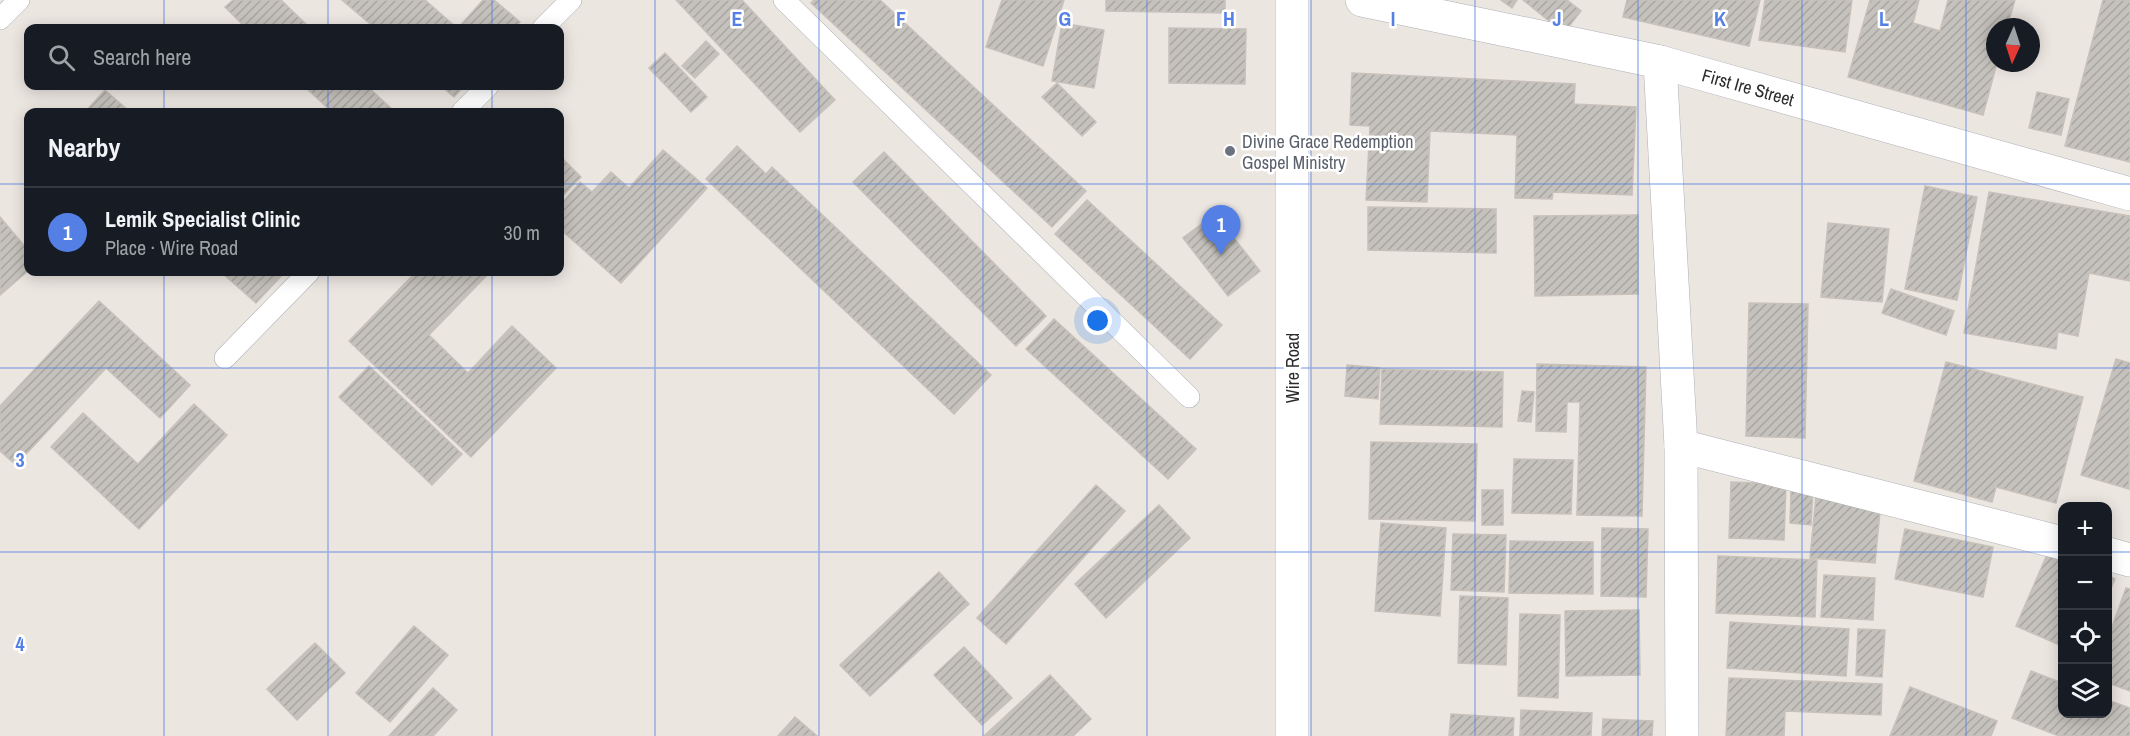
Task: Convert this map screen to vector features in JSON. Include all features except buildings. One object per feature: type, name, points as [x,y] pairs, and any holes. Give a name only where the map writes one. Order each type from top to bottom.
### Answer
[{"type":"street","name":"Wire Road","points":[[1292,0],[1292,736]]},
{"type":"street","name":"First Ire Street","points":[[1362,0],[1660,62],[2130,194]]},
{"type":"street","points":[[1660,62],[1681,446],[1682,736]]},
{"type":"street","points":[[1681,446],[2058,542]]},
{"type":"street","points":[[2112,555],[2130,560]]},
{"type":"lane","points":[[0,18],[19,0]]},
{"type":"lane","points":[[547,24],[571,0]]},
{"type":"lane","points":[[784,0],[1189,397]]},
{"type":"lane","points":[[466,108],[484,90]]},
{"type":"lane","points":[[225,358],[305,276]]},
{"type":"place","name":"Divine Grace Redemption Gospel Ministry","points":[[1230,151]]},
{"type":"place","name":"Lemik Specialist Clinic","points":[[1221,255]]}]
